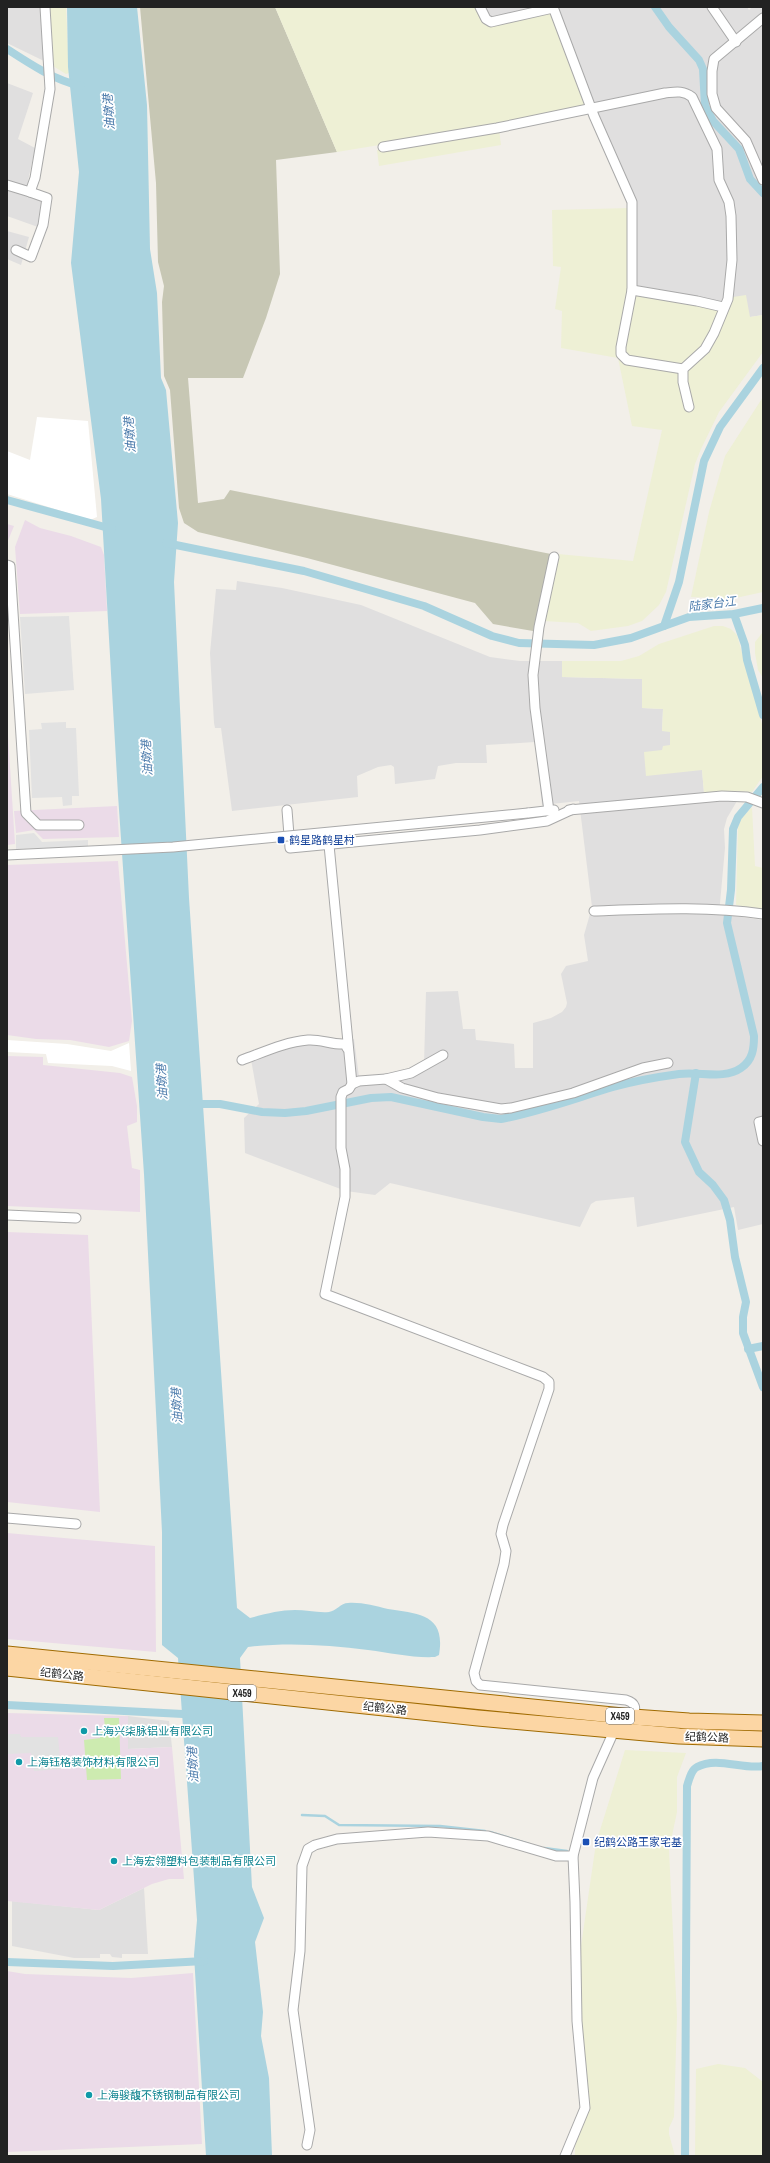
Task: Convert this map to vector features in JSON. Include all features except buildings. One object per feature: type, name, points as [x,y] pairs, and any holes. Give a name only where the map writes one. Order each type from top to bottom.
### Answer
[{"type":"main road","name":"纪鹤公路","points":[[7,1654],[633,1717],[689,1721],[763,1723]]},
{"type":"main road","name":"纪鹤公路","points":[[7,1668],[614,1731],[679,1736],[763,1739]]},
{"type":"street","points":[[30,192],[35,178],[50,89],[44,7]]},
{"type":"street","points":[[383,147],[497,128],[591,109],[678,91],[687,93],[692,97],[703,115],[717,150],[719,180],[729,202],[731,216],[730,285],[728,298],[723,307],[710,342],[699,356],[683,369],[627,360],[621,354],[632,290],[632,202],[591,109],[553,8],[491,22],[486,18],[480,7]]},
{"type":"street","points":[[712,7],[736,42]]},
{"type":"street","points":[[763,18],[713,62],[712,87],[715,109],[746,141],[763,180]]},
{"type":"street","points":[[703,115],[715,109]]},
{"type":"street","points":[[7,185],[47,198],[43,225],[31,257],[16,250]]},
{"type":"street","points":[[632,290],[698,301],[723,307]]},
{"type":"street","points":[[683,369],[683,382],[689,407]]},
{"type":"street","points":[[549,811],[535,708],[534,663],[539,627],[554,557]]},
{"type":"street","points":[[7,565],[10,566],[26,813],[38,824],[79,825]]},
{"type":"street","points":[[7,855],[172,847],[722,796],[747,797],[762,803]]},
{"type":"street","points":[[287,810],[290,848],[480,830],[547,822],[573,809]]},
{"type":"street","points":[[329,845],[347,1048],[352,1084]]},
{"type":"street","points":[[594,911],[720,909],[763,914]]},
{"type":"street","points":[[242,1060],[270,1049],[308,1040],[345,1044],[347,1048]]},
{"type":"street","points":[[443,1055],[412,1073],[386,1079],[359,1081],[352,1084],[349,1089],[343,1092],[341,1097],[340,1148],[345,1169],[345,1197],[325,1294],[543,1377],[549,1382],[549,1389],[503,1525],[501,1534],[506,1551],[504,1564],[474,1673],[476,1681],[480,1684],[626,1700],[634,1704],[636,1709],[633,1717]]},
{"type":"street","points":[[386,1079],[402,1088],[438,1098],[501,1109],[511,1108],[573,1092],[642,1068],[668,1063]]},
{"type":"street","points":[[763,1121],[759,1122],[763,1141]]},
{"type":"street","points":[[7,1215],[76,1218]]},
{"type":"street","points":[[7,1518],[76,1524]]},
{"type":"street","points":[[565,2156],[585,2108],[577,2021],[573,1856],[592,1778],[614,1731]]},
{"type":"street","points":[[307,2145],[310,2130],[293,2010],[300,1951],[302,1866],[308,1849],[315,1845],[337,1839],[428,1832],[488,1836],[556,1856],[573,1856]]},
{"type":"shaded area","points":[[7,7],[40,7],[44,61],[7,43]]},
{"type":"shaded area","points":[[48,7],[66,7],[69,73],[66,74],[53,66]]},
{"type":"shaded area","points":[[140,7],[275,7],[337,152],[276,160],[280,274],[266,318],[243,378],[188,378],[198,503],[224,499],[230,490],[551,554],[533,631],[493,624],[475,603],[307,558],[198,532],[184,523],[179,508],[170,390],[164,376],[162,302],[164,286],[158,262],[156,183]]},
{"type":"shaded area","points":[[275,7],[478,7],[484,21],[550,12],[588,107],[488,127],[337,152]]},
{"type":"shaded area","points":[[478,7],[747,7],[749,10],[752,7],[763,7],[763,315],[750,317],[728,307],[630,288],[630,208],[589,111],[493,26]]},
{"type":"shaded area","points":[[7,83],[33,93],[18,139],[35,148],[25,195],[44,201],[38,227],[7,216]]},
{"type":"shaded area","points":[[499,129],[501,145],[379,166],[377,150]]},
{"type":"shaded area","points":[[630,208],[630,288],[727,307],[733,297],[746,295],[750,317],[763,315],[763,352],[719,412],[701,449],[695,464],[666,592],[659,605],[642,621],[628,626],[591,631],[578,623],[543,621],[558,554],[633,561],[662,430],[632,426],[618,358],[561,348],[562,311],[555,309],[561,267],[553,266],[552,210]]},
{"type":"shaded area","points":[[7,231],[29,237],[21,265],[7,259]]},
{"type":"shaded area","points":[[763,397],[763,592],[731,599],[691,597],[709,512],[725,456]]},
{"type":"shaded area","points":[[25,520],[40,528],[71,536],[101,547],[104,555],[107,611],[20,614],[15,547]]},
{"type":"shaded area","points":[[7,524],[14,526],[7,543]]},
{"type":"shaded area","points":[[237,581],[282,588],[361,605],[490,657],[520,661],[562,661],[562,677],[642,679],[642,708],[663,709],[662,731],[670,731],[670,746],[663,746],[702,770],[704,793],[737,801],[727,818],[724,829],[725,848],[719,914],[763,920],[763,1224],[738,1230],[734,1207],[637,1227],[634,1197],[596,1201],[591,1204],[580,1227],[390,1183],[375,1195],[346,1191],[245,1153],[244,1118],[259,1104],[250,1054],[283,1042],[354,1039],[359,1077],[388,1076],[424,1064],[426,992],[458,991],[463,1029],[475,1029],[476,1040],[514,1044],[515,1068],[533,1068],[533,1023],[551,1018],[562,1012],[566,1007],[567,1003],[561,974],[566,966],[588,961],[584,935],[592,907],[579,801],[542,805],[535,742],[486,745],[487,763],[456,763],[438,766],[435,779],[395,784],[394,767],[391,765],[378,767],[357,776],[358,797],[232,811],[221,728],[215,728],[214,723],[210,653],[216,589],[236,590]]},
{"type":"shaded area","points":[[69,616],[74,690],[25,694],[20,617]]},
{"type":"shaded area","points":[[714,626],[723,626],[731,629],[737,635],[762,724],[763,776],[752,792],[736,791],[704,793],[702,770],[646,776],[644,752],[662,750],[663,746],[670,745],[670,732],[662,731],[663,709],[642,708],[642,679],[562,677],[562,661],[621,661],[639,656],[659,644]]},
{"type":"shaded area","points":[[763,632],[763,678],[758,670],[755,642]]},
{"type":"shaded area","points":[[7,720],[15,844],[7,845]]},
{"type":"shaded area","points":[[66,722],[66,728],[76,728],[79,796],[72,796],[72,805],[63,806],[62,797],[32,798],[29,730],[42,729],[41,723]]},
{"type":"shaded area","points":[[117,806],[119,837],[43,839],[34,830],[16,833],[14,811]]},
{"type":"shaded area","points":[[752,807],[755,866],[763,868],[763,910],[736,905],[738,827],[741,819]]},
{"type":"shaded area","points":[[34,833],[42,842],[88,840],[88,847],[16,849],[16,835]]},
{"type":"shaded area","points":[[118,861],[132,1021],[129,1041],[109,1047],[70,1040],[36,1039],[7,1035],[7,865]]},
{"type":"shaded area","points":[[7,1056],[43,1057],[43,1065],[120,1073],[132,1077],[137,1106],[137,1122],[127,1126],[132,1168],[140,1170],[140,1212],[7,1206]]},
{"type":"shaded area","points":[[7,1232],[88,1235],[100,1512],[7,1502]]},
{"type":"shaded area","points":[[7,1533],[155,1546],[156,1652],[7,1639]]},
{"type":"shaded area","points":[[7,1713],[128,1716],[128,1749],[172,1747],[184,1879],[169,1879],[152,1884],[99,1910],[7,1901]]},
{"type":"shaded area","points":[[128,1716],[169,1721],[172,1747],[128,1749]]},
{"type":"shaded area","points":[[7,1734],[20,1734],[21,1737],[58,1737],[61,1769],[34,1771],[31,1753],[7,1754]]},
{"type":"shaded area","points":[[625,1750],[686,1753],[677,1777],[677,1812],[669,1850],[677,2016],[674,2117],[669,2128],[669,2134],[675,2156],[575,2156],[575,2143],[587,2113],[581,2021],[581,1946],[596,1843]]},
{"type":"shaded area","points":[[144,1888],[148,1954],[122,1954],[122,1958],[112,1957],[110,1954],[100,1954],[100,1958],[74,1958],[12,1946],[12,1901],[99,1910]]},
{"type":"shaded area","points":[[7,1971],[25,1974],[131,1978],[193,1973],[202,2144],[7,2152]]},
{"type":"shaded area","points":[[718,2064],[745,2068],[763,2082],[763,2156],[695,2156],[696,2069]]},
{"type":"green space","points":[[104,1718],[119,1718],[121,1779],[87,1780],[84,1740],[100,1738],[101,1729],[105,1728]]},
{"type":"water","name":"油墩港","points":[[67,7],[137,7],[147,105],[150,249],[157,293],[161,378],[166,390],[178,523],[174,582],[189,898],[237,1608],[250,1618],[272,1612],[299,1610],[329,1612],[343,1604],[368,1604],[428,1618],[438,1631],[440,1641],[439,1655],[435,1657],[410,1656],[368,1650],[293,1644],[248,1647],[240,1658],[252,1887],[264,1918],[255,1942],[263,2012],[261,2036],[269,2078],[272,2156],[206,2156],[194,1955],[197,1920],[178,1658],[162,1645],[162,1532],[144,1174],[118,795],[101,499],[71,263],[79,172],[68,67]]},
{"type":"pier","points":[[37,417],[88,421],[97,517],[90,520],[7,494],[7,451],[30,460]]},
{"type":"pier","points":[[7,1040],[67,1044],[111,1051],[129,1043],[131,1071],[112,1066],[48,1063],[46,1054],[7,1052]]},
{"type":"waterway","points":[[655,7],[669,27],[699,60],[703,69],[705,106],[713,121],[739,149],[750,179],[763,193]]},
{"type":"waterway","points":[[7,49],[33,66],[52,76],[81,86]]},
{"type":"waterway","points":[[166,543],[304,571],[424,606],[492,636],[519,643],[594,645],[631,638],[664,626],[679,582],[704,461],[720,427],[763,368]]},
{"type":"waterway","points":[[7,500],[112,529]]},
{"type":"waterway","name":"陆家台江","points":[[664,626],[689,617],[734,614],[763,608]]},
{"type":"waterway","points":[[734,614],[745,645],[747,660],[763,715]]},
{"type":"waterway","points":[[193,1104],[220,1104],[262,1112],[285,1113],[306,1111],[371,1098],[391,1097],[483,1117],[501,1119],[543,1109],[637,1081],[687,1073],[727,1074],[734,1072],[745,1065],[750,1058],[753,1049],[754,1036],[727,923],[731,890],[733,829],[738,817],[763,787]]},
{"type":"waterway","points":[[696,1073],[685,1142],[699,1172],[713,1185],[724,1200],[730,1220],[735,1257],[746,1302],[743,1317],[743,1333],[763,1387]]},
{"type":"waterway","points":[[748,1349],[763,1346]]},
{"type":"waterway","points":[[7,1705],[183,1714]]},
{"type":"waterway","points":[[685,2156],[687,1786],[693,1770],[705,1764],[721,1763],[755,1767],[763,1766]]},
{"type":"waterway","points":[[302,1815],[325,1816],[339,1825],[440,1826],[485,1831]]},
{"type":"waterway","points":[[490,1832],[529,1844]]},
{"type":"waterway","points":[[544,1848],[567,1851]]},
{"type":"waterway","points":[[7,1962],[113,1966],[204,1961]]},
{"type":"place","name":"鹤星路鹤星村","points":[[281,840]]},
{"type":"place","name":"上海兴柒脉铝业有限公司","points":[[84,1731]]},
{"type":"place","name":"上海钰格装饰材料有限公司","points":[[19,1762]]},
{"type":"place","name":"纪鹤公路王家宅基","points":[[586,1842]]},
{"type":"place","name":"上海宏翎塑料包装制品有限公司","points":[[114,1861]]},
{"type":"place","name":"上海骏馥不锈钢制品有限公司","points":[[89,2095]]}]
